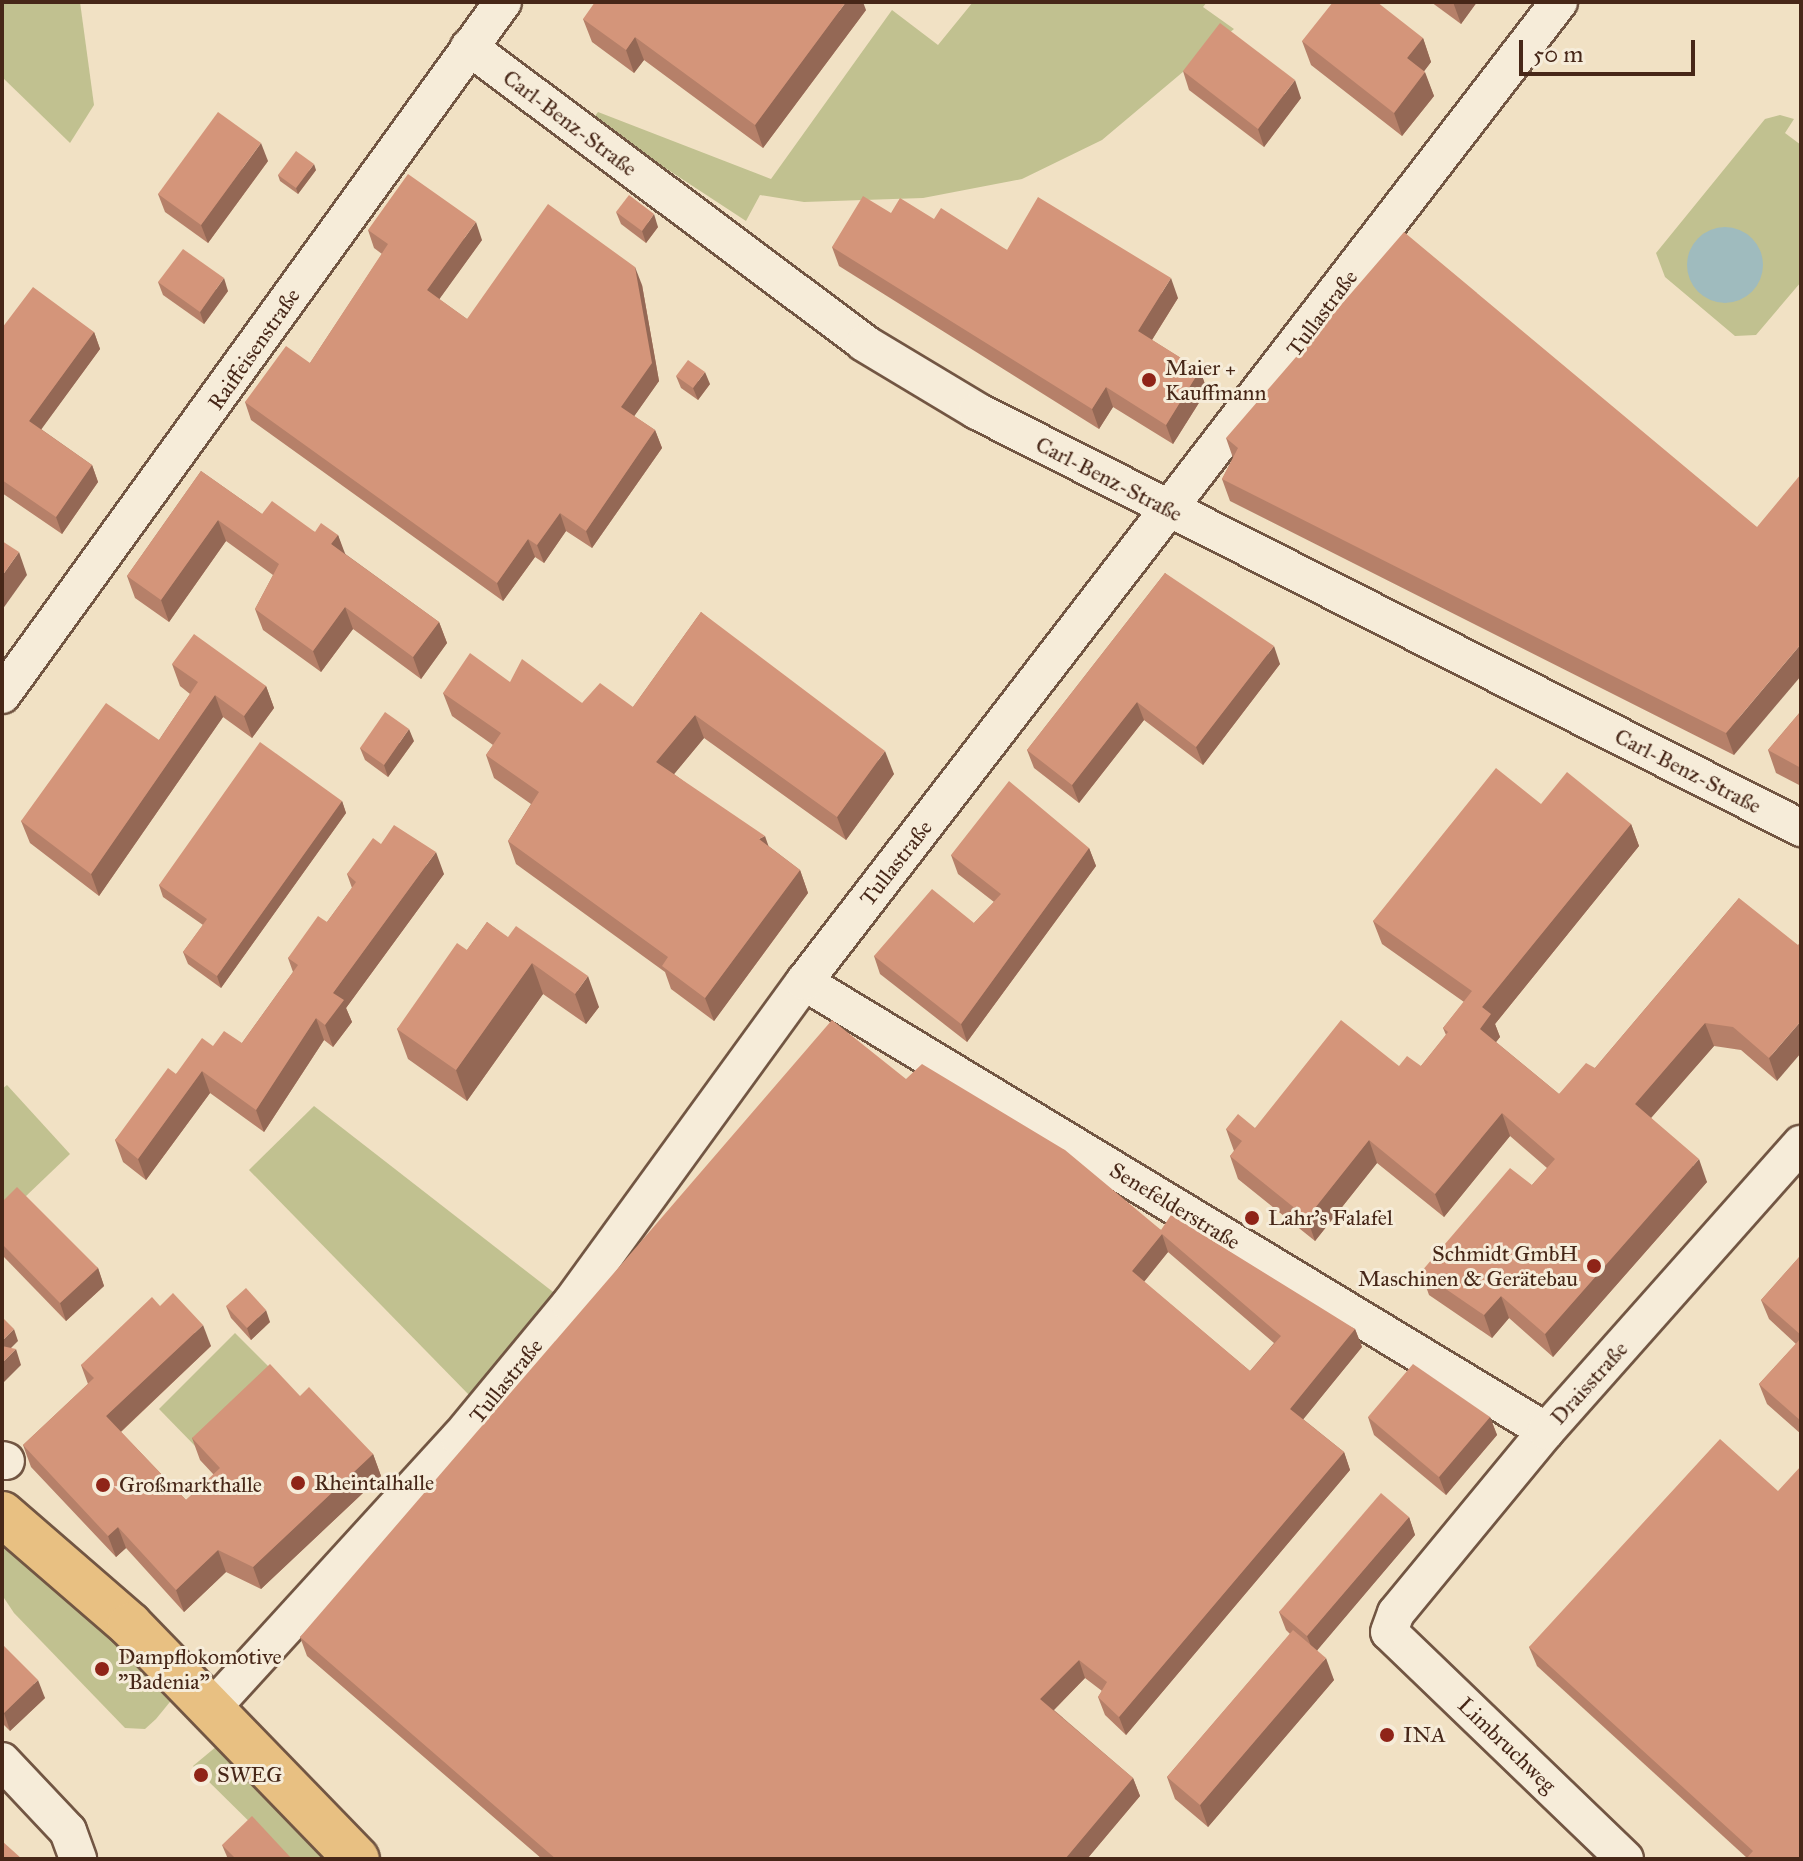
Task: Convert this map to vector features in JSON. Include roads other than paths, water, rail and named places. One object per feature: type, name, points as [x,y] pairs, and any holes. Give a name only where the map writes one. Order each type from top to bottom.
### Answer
[{"type":"main road","points":[[2,1514],[72,1572],[213,1707],[357,1859]]},
{"type":"main road","points":[[2,1534],[72,1572]]},
{"type":"street","name":"Raiffeisenstraße","points":[[2,695],[503,2]]},
{"type":"street","name":"Tullastraße","points":[[213,1707],[459,1438],[570,1304],[804,982],[1171,511],[1559,2]]},
{"type":"street","name":"Carl-Benz-Straße","points":[[469,47],[864,343],[977,411],[1801,828]]},
{"type":"street","name":"Senefelderstraße","points":[[804,982],[1546,1431]]},
{"type":"street","name":"Draisstraße","points":[[1389,1632],[1396,1613],[1546,1431],[1801,1144]]},
{"type":"street","name":"Limbruchweg","points":[[1389,1632],[1625,1859]]},
{"type":"street","points":[[2,1761],[68,1831],[78,1859]]},
{"type":"water","points":[[1725,227],[1740,230],[1752,238],[1760,250],[1763,265],[1760,280],[1752,292],[1740,300],[1725,303],[1710,300],[1698,292],[1690,280],[1687,265],[1690,250],[1698,238],[1710,230]]},
{"type":"place","name":"Maier + Kauffmann","points":[[1149,380]]},
{"type":"place","name":"Lahr's Falafel","points":[[1252,1218]]},
{"type":"place","name":"Schmidt GmbH Maschinen & Gerätebau","points":[[1594,1266]]},
{"type":"place","name":"Rheintalhalle","points":[[298,1483]]},
{"type":"place","name":"Großmarkthalle","points":[[103,1485]]},
{"type":"place","name":"Dampflokomotive \"Badenia\"","points":[[102,1669]]},
{"type":"place","name":"INA","points":[[1387,1735]]},
{"type":"place","name":"SWEG","points":[[201,1775]]}]
